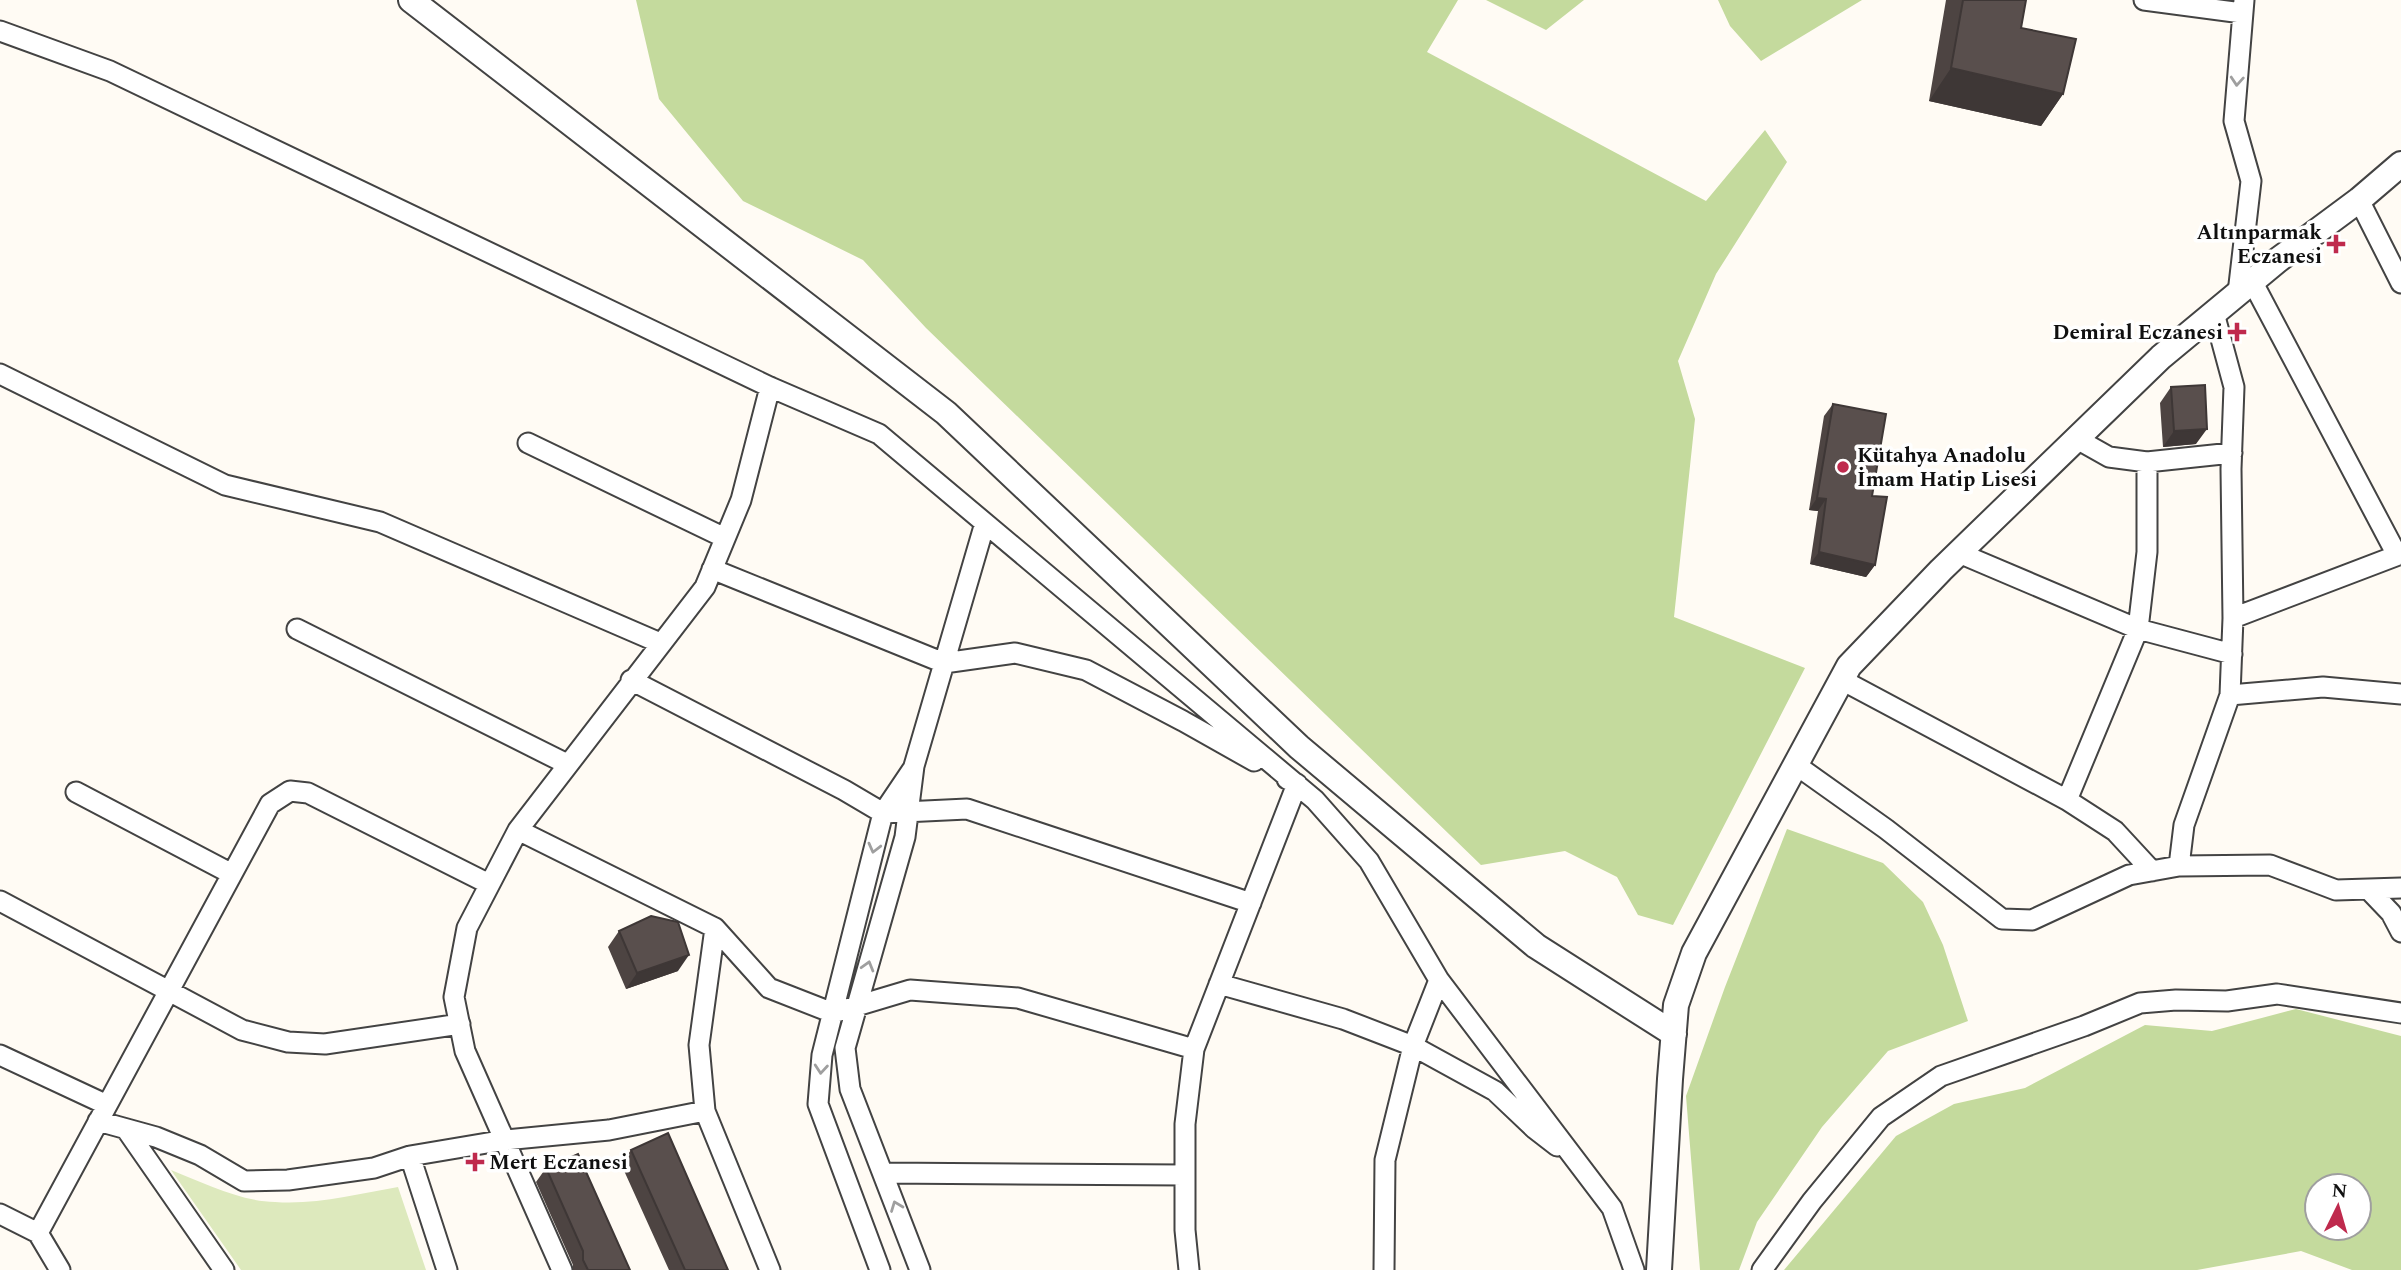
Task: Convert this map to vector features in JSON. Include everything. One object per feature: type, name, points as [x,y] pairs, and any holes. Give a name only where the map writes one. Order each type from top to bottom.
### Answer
[{"type":"street","points":[[411,0],[946,413],[1299,747],[1536,946],[1674,1034]]},
{"type":"street","points":[[2144,0],[2243,6],[2234,121],[2251,181],[2245,287],[2399,554],[2233,618]]},
{"type":"street","points":[[0,31],[110,71],[770,387],[879,434],[1315,800],[1369,861],[1439,980],[1612,1208],[1634,1270]]},
{"type":"street","points":[[1659,1270],[1676,1005],[1694,953],[1849,666],[1959,553],[2161,357],[2277,260],[2359,200],[2401,164]]},
{"type":"street","points":[[2359,200],[2401,284]]},
{"type":"street","points":[[2179,866],[2184,825],[2230,695],[2234,387],[2214,313]]},
{"type":"street","points":[[0,374],[225,485],[380,522],[660,643]]},
{"type":"street","points":[[562,1270],[465,1051],[454,997],[467,928],[517,830],[705,587],[741,500],[770,387]]},
{"type":"street","points":[[2077,439],[2109,457],[2147,462],[2232,453]]},
{"type":"street","points":[[528,443],[725,538]]},
{"type":"street","points":[[2067,800],[2138,629],[2147,552],[2147,462]]},
{"type":"street","points":[[920,1270],[850,1089],[845,1048],[905,836],[914,766],[985,523]]},
{"type":"street","points":[[1959,553],[2138,629],[2232,654]]},
{"type":"street","points":[[712,569],[944,663],[1015,653],[1086,670],[1297,784]]},
{"type":"street","points":[[297,629],[567,764]]},
{"type":"street","points":[[631,680],[844,790],[883,813],[967,809],[1251,903]]},
{"type":"street","points":[[1842,680],[2067,800],[2115,831],[2151,871]]},
{"type":"street","points":[[2230,695],[2323,687],[2401,694]]},
{"type":"street","points":[[1796,765],[1886,829],[2003,919],[2032,920],[2129,875],[2179,866],[2270,865],[2336,890],[2401,888]]},
{"type":"street","points":[[880,1270],[818,1104],[822,1055],[883,813],[914,766]]},
{"type":"street","points":[[1189,1270],[1185,1230],[1185,1124],[1194,1049],[1297,784]]},
{"type":"street","points":[[38,1233],[270,804],[290,791],[308,793],[489,884]]},
{"type":"street","points":[[76,792],[232,874]]},
{"type":"street","points":[[517,830],[715,929],[769,988],[833,1013],[910,990],[1018,998],[1194,1049]]},
{"type":"street","points":[[2369,890],[2390,913],[2401,932]]},
{"type":"street","points":[[0,901],[242,1030],[288,1042],[325,1044],[460,1024]]},
{"type":"street","points":[[715,929],[699,1045],[705,1111],[770,1270]]},
{"type":"street","points":[[1384,1270],[1385,1160],[1413,1046],[1439,980]]},
{"type":"street","points":[[1219,985],[1343,1019],[1413,1046],[1495,1091],[1535,1129],[1578,1161]]},
{"type":"street","points":[[1762,1270],[1812,1201],[1881,1117],[1941,1076],[2084,1026],[2140,1003],[2176,1000],[2227,1001],[2277,994],[2401,1013]]},
{"type":"street","points":[[0,1055],[126,1129],[200,1155],[244,1181],[334,1175],[374,1168],[410,1156],[505,1140],[610,1130],[705,1111]]},
{"type":"street","points":[[126,1129],[224,1270]]},
{"type":"street","points":[[410,1156],[447,1270]]},
{"type":"street","points":[[883,1173],[1185,1175]]},
{"type":"street","points":[[0,1214],[38,1233],[60,1270]]},
{"type":"green space","points":[[636,0],[1458,0],[1427,52],[1706,201],[1765,130],[1787,162],[1716,274],[1678,361],[1695,419],[1674,617],[1805,668],[1673,925],[1638,915],[1617,877],[1565,851],[1481,865],[926,328],[863,260],[743,201],[659,99]]},
{"type":"green space","points":[[1486,0],[1584,0],[1546,30]]},
{"type":"green space","points":[[1718,0],[1862,0],[1761,61],[1730,26]]},
{"type":"green space","points":[[1787,829],[1883,863],[1923,902],[1943,945],[1968,1021],[1888,1051],[1822,1127],[1757,1222],[1739,1270],[1700,1270],[1686,1096]]},
{"type":"green space","points":[[2296,1009],[2401,1036],[2401,1270],[2352,1270],[2301,1251],[2197,1270],[1784,1270],[1896,1136],[1954,1104],[2025,1088],[2145,1025],[2212,1031]]},
{"type":"green space","points":[[171,1170],[235,1195],[275,1202],[321,1200],[398,1187],[426,1270],[241,1270]]},
{"type":"building","points":[[1963,0],[2026,0],[2021,28],[2076,39],[2063,94],[1951,68]]},
{"type":"building","points":[[2205,385],[2207,429],[2174,431],[2171,387]]},
{"type":"building","name":"Kütahya Anadolu İmam Hatip Lisesi","points":[[1833,404],[1886,414],[1872,496],[1887,497],[1875,565],[1819,552],[1826,499],[1817,498]]},
{"type":"building","points":[[651,916],[678,922],[689,955],[637,973],[619,931]]},
{"type":"building","points":[[668,1133],[728,1270],[685,1270],[631,1150]]},
{"type":"building","points":[[578,1154],[630,1270],[588,1270],[583,1260],[583,1251],[546,1168]]},
{"type":"place","name":"Altınparmak Eczanesi","points":[[2336,244]]},
{"type":"place","name":"Demiral Eczanesi","points":[[2237,332]]},
{"type":"place","name":"Kütahya Anadolu İmam Hatip Lisesi","points":[[1843,467]]},
{"type":"place","name":"Mert Eczanesi","points":[[475,1162]]}]
